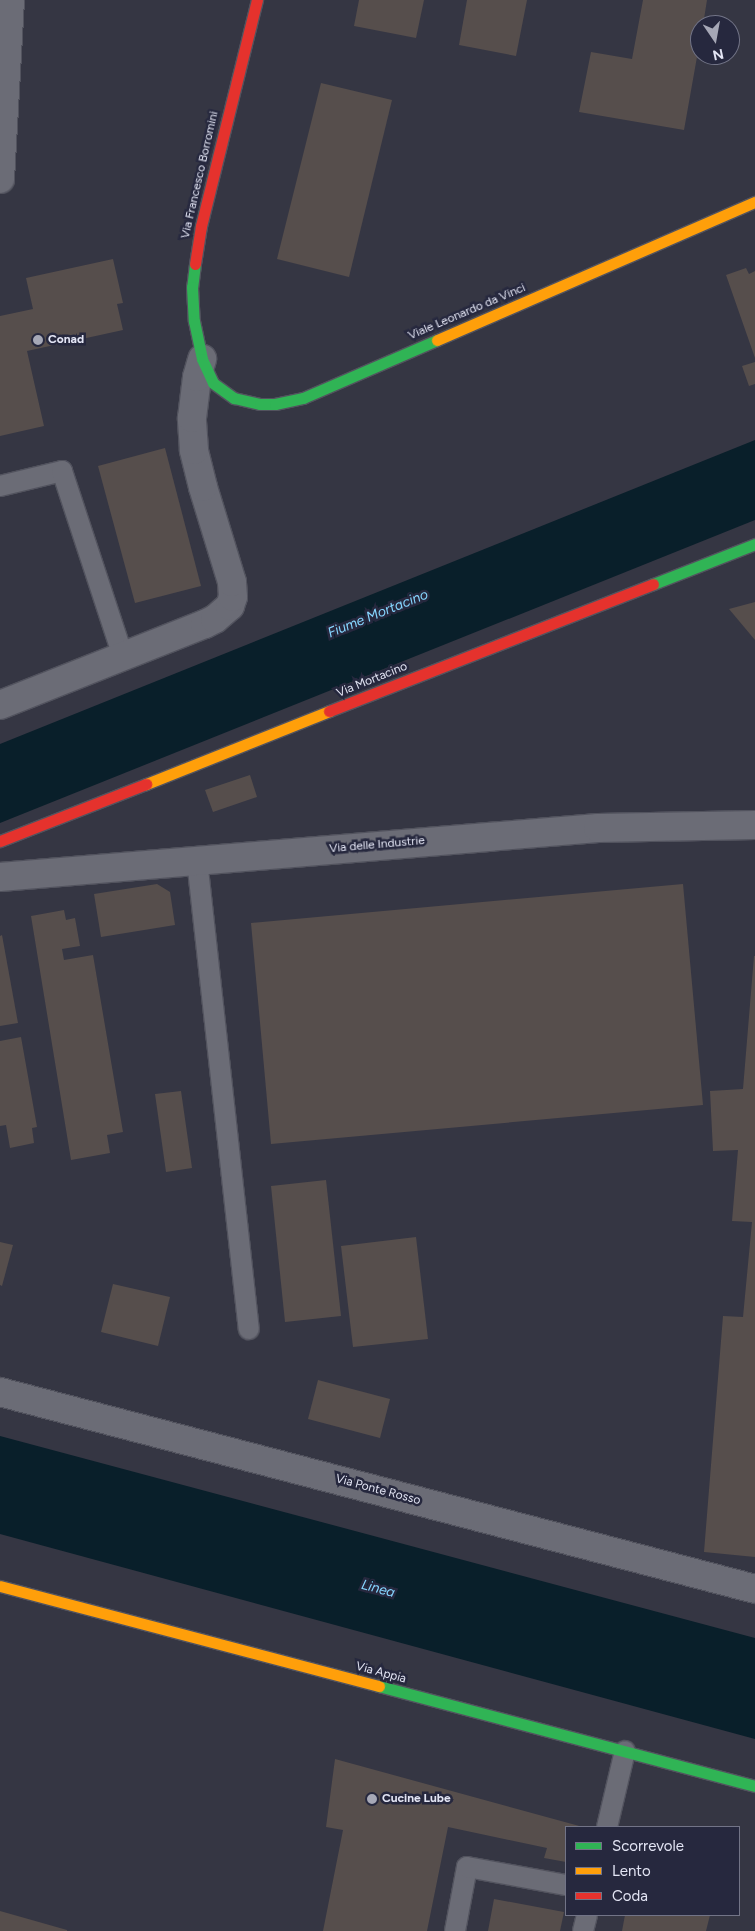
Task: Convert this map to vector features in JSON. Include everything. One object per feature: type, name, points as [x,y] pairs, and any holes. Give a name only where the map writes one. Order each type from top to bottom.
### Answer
[{"type":"street","points":[[0,179],[10,0]]},
{"type":"street","name":"Via Francesco Borromini","points":[[202,358],[192,287],[196,252],[257,0]]},
{"type":"street","name":"Viale Leonardo da Vinci","points":[[202,358],[213,382],[226,394],[234,398],[260,404],[274,404],[303,398],[755,202]]},
{"type":"street","points":[[0,705],[215,619],[230,606],[233,598],[229,572],[203,487],[194,450],[192,418],[197,377],[202,358]]},
{"type":"street","name":"Via Mortacino","points":[[0,841],[755,544]]},
{"type":"street","name":"Via delle Industrie","points":[[0,877],[598,828],[755,825]]},
{"type":"street","name":"Via Ponte Rosso","points":[[0,1392],[755,1589]]},
{"type":"street","name":"Via Appia","points":[[0,1586],[755,1786]]},
{"type":"lane","points":[[0,486],[62,471],[122,656]]},
{"type":"lane","points":[[197,860],[250,1329]]},
{"type":"lane","points":[[607,1826],[625,1751]]},
{"type":"lane","points":[[455,1931],[467,1867],[565,1885]]},
{"type":"lane","points":[[583,1931],[587,1916]]},
{"type":"water","name":"Fiume Mortacino","points":[[755,440],[755,520],[0,823],[0,744]]},
{"type":"water","name":"Linea","points":[[0,1436],[755,1638],[755,1739],[0,1534]]},
{"type":"building","points":[[359,0],[424,0],[416,38],[354,26]]},
{"type":"building","points":[[467,0],[527,0],[516,56],[459,45]]},
{"type":"building","points":[[643,0],[707,0],[705,15],[690,15],[690,65],[696,65],[684,130],[579,112],[591,52],[632,59]]},
{"type":"building","points":[[321,83],[392,100],[349,277],[277,259]]},
{"type":"building","name":"Conad","points":[[113,259],[123,303],[117,304],[123,330],[27,351],[44,426],[0,436],[0,316],[33,309],[26,278]]},
{"type":"building","points":[[746,268],[749,274],[755,271],[755,358],[726,275]]},
{"type":"building","points":[[755,362],[755,384],[749,386],[742,366]]},
{"type":"building","points":[[165,448],[201,586],[135,603],[98,466]]},
{"type":"building","points":[[755,602],[755,640],[729,609]]},
{"type":"building","points":[[250,775],[257,797],[213,812],[205,790]]},
{"type":"building","points":[[157,884],[170,892],[175,925],[101,937],[94,894]]},
{"type":"building","points":[[683,884],[703,1105],[271,1144],[251,923]]},
{"type":"building","points":[[64,910],[66,920],[75,918],[80,946],[62,949],[64,960],[93,955],[123,1132],[107,1135],[110,1153],[71,1160],[31,916]]},
{"type":"building","points":[[2,935],[18,1023],[0,1026],[0,936]]},
{"type":"building","points":[[754,956],[755,1557],[704,1552],[723,1316],[743,1317],[752,1222],[732,1221],[738,1150],[713,1151],[710,1091],[743,1089]]},
{"type":"building","points":[[21,1037],[37,1127],[32,1128],[34,1143],[10,1148],[6,1125],[0,1126],[0,1041]]},
{"type":"building","points":[[181,1091],[192,1168],[166,1172],[155,1094]]},
{"type":"building","points":[[326,1180],[341,1316],[285,1322],[271,1186]]},
{"type":"building","points":[[416,1237],[428,1339],[353,1347],[341,1246]]},
{"type":"building","points":[[0,1242],[13,1245],[2,1286],[0,1285]]},
{"type":"building","points":[[113,1284],[170,1297],[158,1346],[101,1332]]},
{"type":"building","points":[[318,1380],[390,1399],[380,1438],[308,1419]]},
{"type":"building","points":[[335,1759],[579,1826],[565,1826],[565,1862],[544,1858],[547,1848],[448,1827],[427,1931],[323,1931],[343,1830],[326,1827]]},
{"type":"building","points":[[494,1899],[564,1912],[560,1931],[488,1931]]},
{"type":"building","points":[[0,1911],[67,1930],[67,1931],[0,1931]]},
{"type":"building","points":[[625,1916],[710,1916],[706,1931],[622,1931]]},
{"type":"traffic: fast","points":[[195,264],[192,287],[194,321],[202,359],[213,383],[234,398],[260,404],[275,404],[303,398],[437,340]]},
{"type":"traffic: fast","points":[[653,584],[755,544]]},
{"type":"traffic: fast","points":[[379,1686],[755,1786]]},
{"type":"traffic: slow","points":[[437,340],[755,202]]},
{"type":"traffic: slow","points":[[146,784],[329,711]]},
{"type":"traffic: slow","points":[[0,1586],[379,1686]]},
{"type":"traffic: jam","points":[[195,264],[201,226],[257,0]]},
{"type":"traffic: jam","points":[[329,711],[653,584]]},
{"type":"traffic: jam","points":[[0,841],[146,784]]},
{"type":"place","name":"Conad","points":[[38,340]]},
{"type":"place","name":"Cucine Lube","points":[[372,1799]]}]
